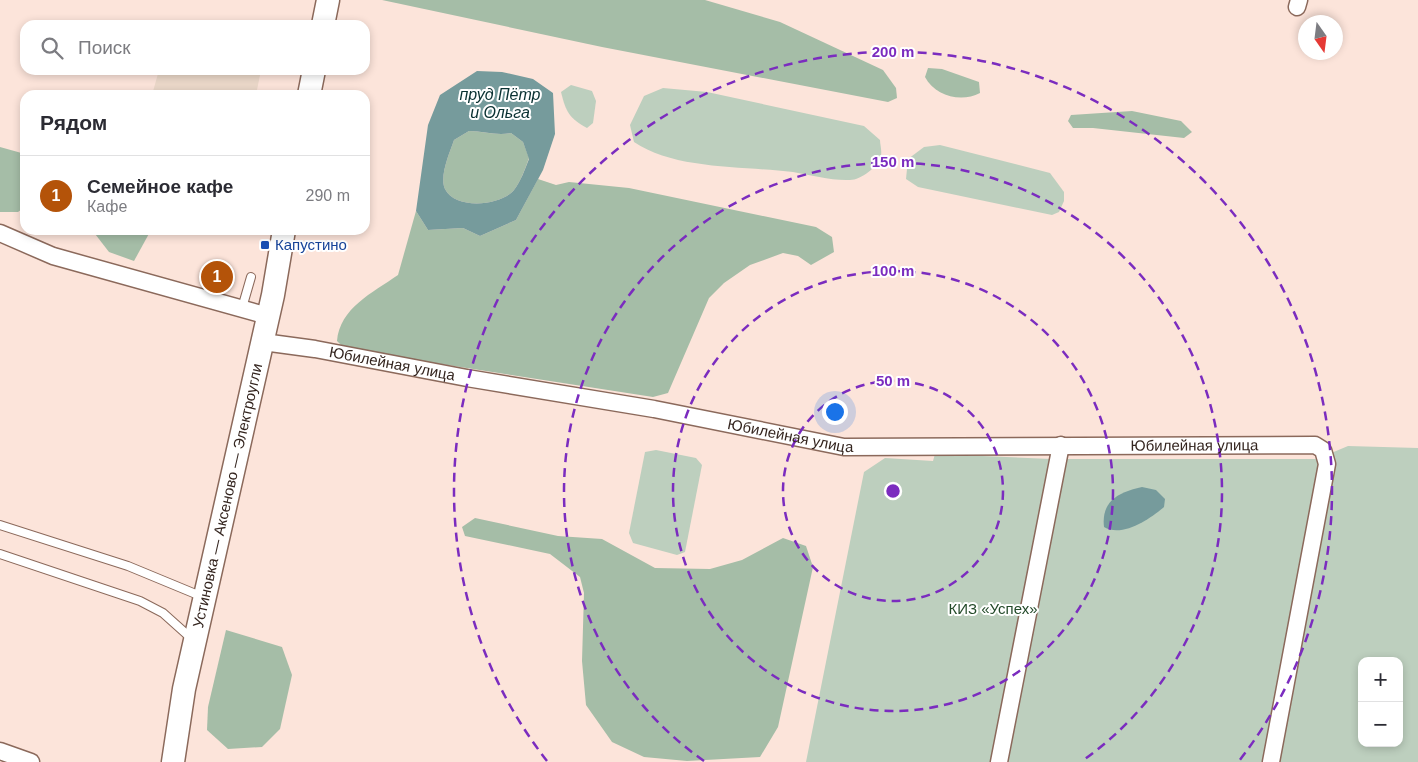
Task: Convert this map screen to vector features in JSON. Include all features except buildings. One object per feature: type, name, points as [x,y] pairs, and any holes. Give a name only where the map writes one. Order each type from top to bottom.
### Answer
[{"type":"main road","points":[[324,20],[328,0]]},
{"type":"main road","points":[[310,90],[313,75]]},
{"type":"main road","name":"Устиновка — Аксеново — Электроугли","points":[[174,752],[194,641],[242,449],[283,235]]},
{"type":"street","points":[[0,233],[53,256],[268,316]]},
{"type":"street","name":"Юбилейная улица","points":[[263,342],[315,349],[467,378],[654,409],[844,446],[1315,445],[1323,450],[1327,464],[1270,762]]},
{"type":"street","points":[[999,762],[1061,445]]},
{"type":"street","points":[[0,751],[31,762]]},
{"type":"lane","points":[[242,308],[252,277]]},
{"type":"lane","points":[[0,526],[128,566],[209,587]]},
{"type":"lane","points":[[0,554],[140,601],[163,613],[194,641]]},
{"type":"shaded area","points":[[158,75],[260,75],[257,90],[153,90]]},
{"type":"green space","points":[[382,0],[705,0],[780,22],[883,70],[896,88],[897,98],[888,102],[602,47]]},
{"type":"green space","points":[[928,68],[942,69],[979,82],[980,93],[973,96],[957,97],[942,93],[929,84],[925,77]]},
{"type":"green space","points":[[571,85],[592,91],[596,101],[593,123],[587,128],[569,114],[565,105],[561,92]]},
{"type":"green space","points":[[663,88],[707,92],[864,126],[880,140],[881,155],[868,172],[859,178],[850,180],[829,179],[793,172],[710,165],[669,158],[634,142],[630,125],[644,96]]},
{"type":"green space","points":[[1132,111],[1181,121],[1192,132],[1184,138],[1093,128],[1073,128],[1068,121],[1071,115]]},
{"type":"green space","points":[[469,131],[500,134],[511,133],[523,142],[529,158],[523,175],[514,190],[499,200],[468,203],[450,196],[445,189],[444,171],[454,140]]},
{"type":"green space","points":[[940,145],[1050,173],[1064,192],[1064,201],[1059,212],[1052,215],[918,187],[906,179],[908,159],[924,147]]},
{"type":"green space","points":[[0,147],[20,153],[20,211],[0,212]]},
{"type":"green space","points":[[538,179],[556,185],[569,182],[629,188],[816,227],[832,237],[834,252],[811,265],[798,256],[783,253],[750,265],[724,283],[709,298],[668,393],[653,397],[345,349],[337,341],[339,329],[351,310],[368,295],[398,275],[416,211],[428,230],[463,228],[480,236],[516,220]]},
{"type":"green space","points":[[96,235],[148,235],[134,261],[109,252]]},
{"type":"green space","name":"КИЗ «Успех»","points":[[1348,446],[1418,448],[1418,762],[806,762],[864,472],[885,458],[933,461],[935,454],[1051,459],[1317,459]]},
{"type":"green space","points":[[656,450],[696,458],[702,465],[685,552],[677,555],[633,543],[629,533],[645,452]]},
{"type":"green space","points":[[475,518],[558,536],[602,539],[655,568],[710,569],[742,560],[783,538],[806,546],[813,567],[778,727],[760,757],[687,761],[644,757],[612,742],[586,705],[582,661],[584,593],[580,577],[550,554],[465,536],[462,527]]},
{"type":"green space","points":[[226,630],[282,647],[292,675],[280,729],[262,747],[228,749],[207,730],[208,707]]},
{"type":"water","name":"пруд Пётр и Ольга","points":[[477,71],[502,72],[533,79],[553,93],[555,134],[543,170],[516,220],[480,236],[463,228],[428,230],[416,211],[428,125],[440,95]],"holes":[[[469,131],[500,134],[511,133],[523,142],[529,159],[514,190],[499,200],[468,203],[450,196],[445,189],[444,171],[454,140]]]},
{"type":"water","points":[[1142,487],[1156,490],[1165,499],[1164,507],[1144,522],[1127,529],[1111,530],[1104,527],[1104,518],[1109,504],[1120,495]]},
{"type":"place","name":"Капустино","points":[[265,245]]},
{"type":"place","name":"Семейное кафе","points":[[217,277]]}]
